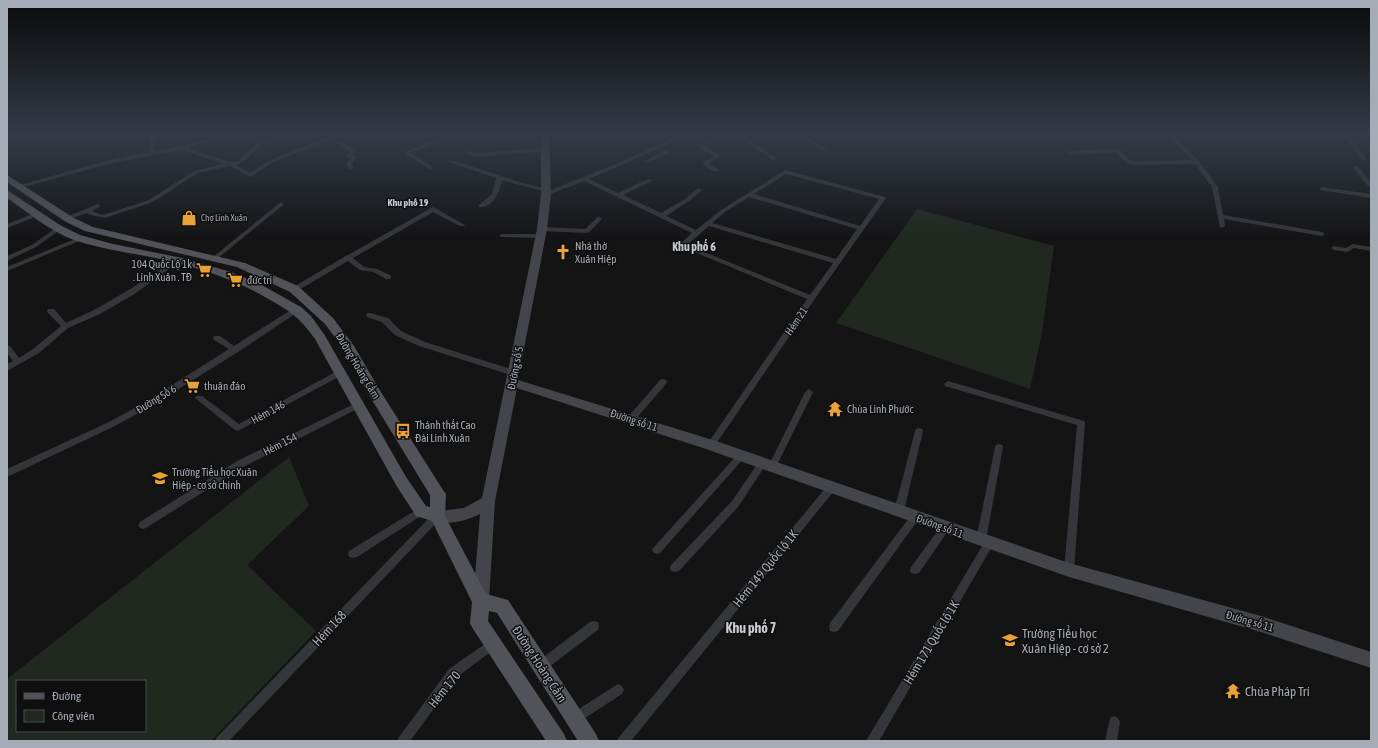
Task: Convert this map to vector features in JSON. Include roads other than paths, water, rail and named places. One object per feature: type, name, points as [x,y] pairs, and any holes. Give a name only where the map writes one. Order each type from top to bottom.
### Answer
[{"type":"main road","name":"Đường số 5","points":[[481,601],[488,501],[541,232],[546,192],[545,169]]},
{"type":"main road","name":"Đường Hoàng Cầm","points":[[7,178],[67,218],[90,229],[241,265],[294,289],[334,327],[350,349],[374,392],[438,494],[437,516],[481,601],[502,606],[589,741]]},
{"type":"main road","name":"Đường Hoàng Cầm","points":[[7,193],[59,228],[82,238],[112,247],[178,260],[227,274],[256,287],[297,310],[307,319],[320,337],[401,481],[421,511]]},
{"type":"main road","name":"Đường số 11","points":[[513,378],[711,445],[830,488],[1069,570],[1261,624],[1371,660]]},
{"type":"main road","points":[[421,511],[437,516],[463,516],[476,510],[488,501]]},
{"type":"main road","points":[[481,601],[479,623],[557,741]]},
{"type":"street","points":[[20,186],[82,169]]},
{"type":"street","points":[[87,210],[93,214],[103,217],[113,214],[151,201],[196,172],[212,169]]},
{"type":"street","points":[[239,169],[250,175],[259,169]]},
{"type":"street","points":[[475,169],[546,192],[606,169]]},
{"type":"street","points":[[1202,169],[1216,187],[1222,226]]},
{"type":"street","points":[[1357,169],[1371,186]]},
{"type":"street","name":"Hẻm 21","points":[[711,445],[811,298],[883,198],[785,172],[749,195]]},
{"type":"street","points":[[481,206],[493,198],[497,192],[498,176]]},
{"type":"street","points":[[585,178],[697,233]]},
{"type":"street","points":[[618,195],[650,180]]},
{"type":"street","points":[[1322,189],[1371,196]]},
{"type":"street","points":[[660,216],[687,200],[699,190]]},
{"type":"street","points":[[811,298],[682,246],[723,211],[749,195],[861,228]]},
{"type":"street","points":[[215,258],[281,204]]},
{"type":"street","points":[[67,218],[98,206]]},
{"type":"street","points":[[294,289],[347,257],[433,209],[462,225]]},
{"type":"street","points":[[7,226],[38,214]]},
{"type":"street","points":[[1220,216],[1322,234]]},
{"type":"street","points":[[502,236],[541,232],[587,231],[599,219]]},
{"type":"street","points":[[709,224],[838,262]]},
{"type":"street","points":[[7,259],[34,246],[59,228]]},
{"type":"street","points":[[7,269],[82,238]]},
{"type":"street","points":[[1334,248],[1347,250],[1353,246],[1371,249]]},
{"type":"street","points":[[347,257],[362,269],[375,270],[388,277]]},
{"type":"street","points":[[7,368],[36,351],[65,326],[97,312],[130,293],[178,260]]},
{"type":"street","name":"Đường Số 6","points":[[7,473],[119,420],[145,406],[297,310]]},
{"type":"street","points":[[50,311],[65,326]]},
{"type":"street","points":[[370,315],[385,320],[398,333],[422,344],[513,378]]},
{"type":"street","points":[[217,338],[235,350]]},
{"type":"street","points":[[7,348],[18,362]]},
{"type":"street","name":"Hẻm 146","points":[[199,398],[238,428],[341,372]]},
{"type":"street","points":[[631,419],[663,382]]},
{"type":"street","points":[[948,384],[1081,422],[1069,570]]},
{"type":"street","points":[[675,568],[735,504],[767,465],[809,392]]},
{"type":"street","name":"Hẻm 154","points":[[143,525],[240,464],[358,405]]},
{"type":"street","points":[[899,511],[919,431]]},
{"type":"street","name":"Hẻm 171 Quốc lộ 1K","points":[[872,741],[985,542],[999,447]]},
{"type":"street","points":[[657,550],[741,456]]},
{"type":"street","name":"Hẻm 149 Quốc lộ 1K","points":[[623,741],[830,488]]},
{"type":"street","points":[[353,554],[421,511]]},
{"type":"street","name":"Hẻm 168","points":[[222,741],[437,516]]},
{"type":"street","points":[[834,627],[915,517]]},
{"type":"street","points":[[915,570],[945,528]]},
{"type":"street","points":[[541,666],[594,626]]},
{"type":"street","name":"Hẻm 170","points":[[403,741],[453,674],[492,644]]},
{"type":"street","points":[[574,718],[618,690]]},
{"type":"street","points":[[1111,741],[1114,722]]},
{"type":"place","name":"Chợ Linh Xuân","points":[[189,218]]},
{"type":"place","name":"Nhà thờ Xuân Hiệp","points":[[563,252]]},
{"type":"place","name":"104 Quốc Lộ 1k . Linh Xuân . TĐ","points":[[204,270]]},
{"type":"place","name":"đức trí","points":[[235,280]]},
{"type":"place","name":"thuận đào","points":[[192,386]]},
{"type":"place","name":"Chùa Linh Phước","points":[[835,409]]},
{"type":"place","name":"Thánh thất Cao Đài Linh Xuân","points":[[403,431]]},
{"type":"place","name":"Trường Tiểu học Xuân Hiệp - cơ sở chính","points":[[160,478]]},
{"type":"place","name":"Trường Tiểu học Xuân Hiệp - cơ sở 2","points":[[1010,640]]},
{"type":"place","name":"Chùa Pháp Trí","points":[[1233,691]]},
{"type":"district","name":"Khu phố 19","points":[[408,202]]},
{"type":"district","name":"Khu phố 6","points":[[694,247]]},
{"type":"district","name":"Khu phố 7","points":[[751,628]]}]
